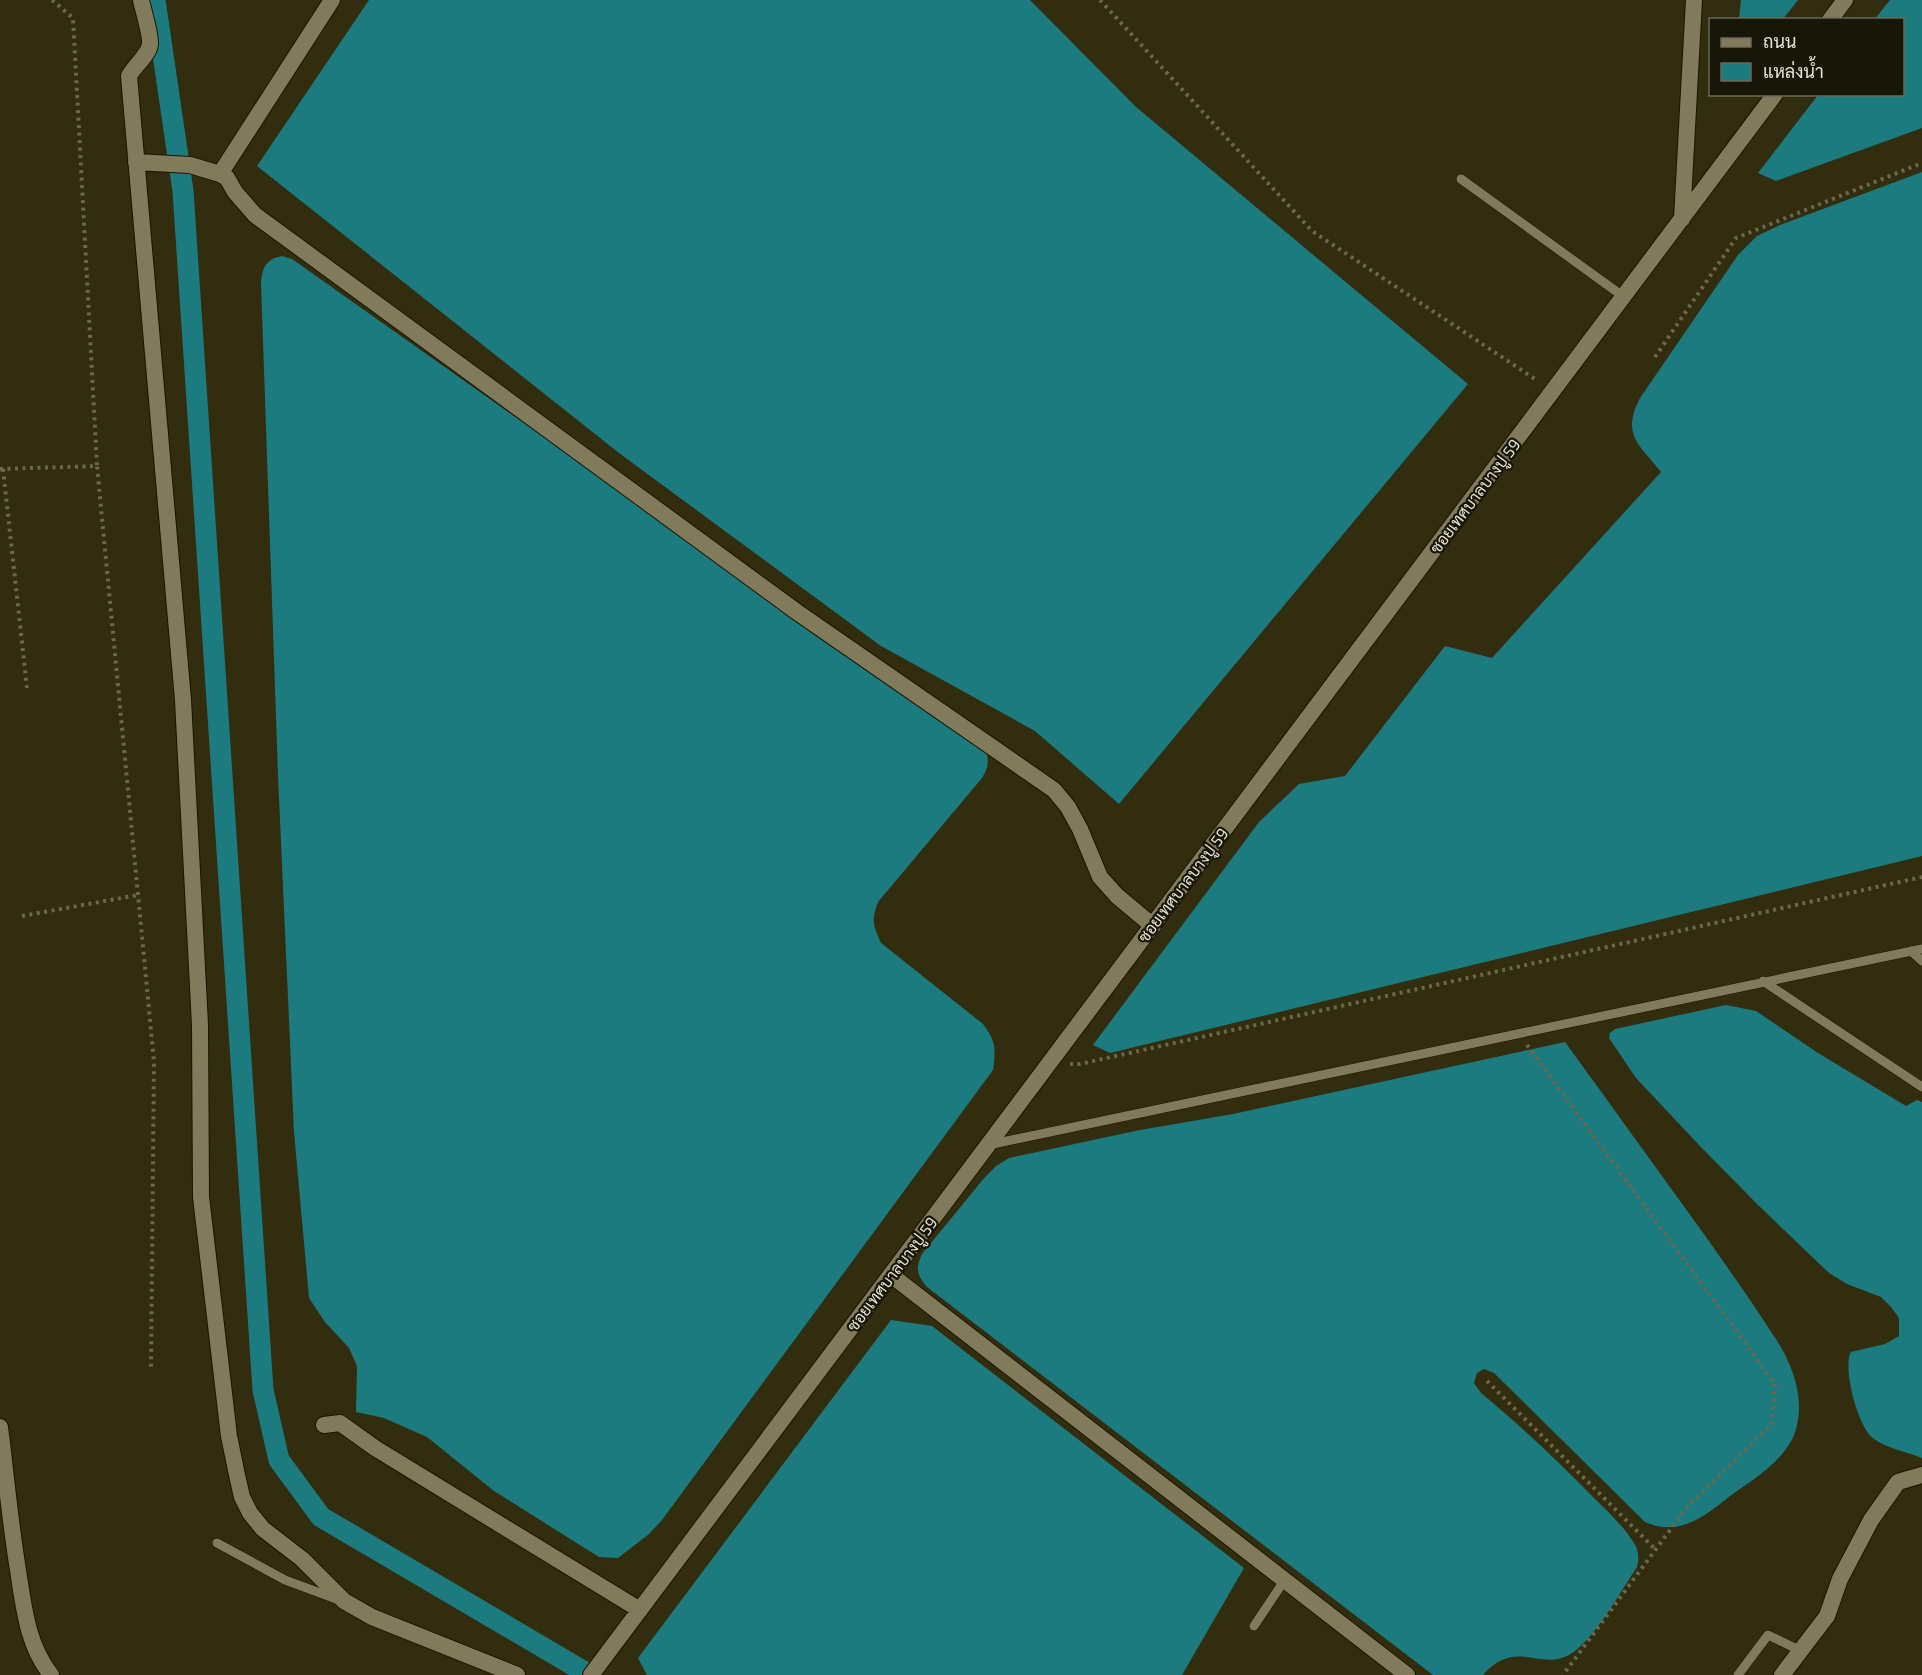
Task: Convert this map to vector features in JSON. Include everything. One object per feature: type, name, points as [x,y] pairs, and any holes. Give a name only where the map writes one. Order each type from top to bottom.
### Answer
[{"type":"street","points":[[141,0],[150,44],[129,76],[183,700],[200,1025],[201,1197],[229,1436],[242,1497],[262,1529],[302,1559],[344,1601],[372,1617],[517,1675]]},
{"type":"street","points":[[220,174],[332,0]]},
{"type":"street","points":[[1682,220],[1695,0]]},
{"type":"street","points":[[1832,18],[1845,0]]},
{"type":"street","name":"ซอยเทศบาลบางปู 59","points":[[591,1675],[1774,96]]},
{"type":"street","points":[[136,162],[190,165],[227,178],[255,215],[788,606],[1054,790],[1068,807],[1080,829],[1100,877],[1117,896],[1153,926]]},
{"type":"street","points":[[891,1275],[1404,1674]]},
{"type":"street","points":[[324,1425],[340,1423],[386,1454],[640,1610]]},
{"type":"street","points":[[0,1426],[12,1535],[28,1631],[36,1651],[51,1675]]},
{"type":"street","points":[[1782,1675],[1827,1616],[1840,1579],[1871,1521],[1898,1482],[1922,1475]]},
{"type":"lane","points":[[1461,179],[1624,297]]},
{"type":"lane","points":[[988,1145],[1922,949]]},
{"type":"lane","points":[[1911,951],[1922,961]]},
{"type":"lane","points":[[1763,981],[1922,1087]]},
{"type":"lane","points":[[217,1543],[285,1580],[344,1601]]},
{"type":"lane","points":[[1254,1626],[1284,1581]]},
{"type":"lane","points":[[1738,1675],[1768,1635],[1801,1651]]},
{"type":"path","points":[[52,0],[73,18],[97,466],[154,1062],[151,1367]]},
{"type":"path","points":[[1100,0],[1312,231],[1553,392]]},
{"type":"path","points":[[1655,357],[1736,238],[1922,163]]},
{"type":"path","points":[[27,688],[2,469],[97,466]]},
{"type":"path","points":[[1049,1064],[1080,1064],[1922,877]]},
{"type":"path","points":[[22,916],[138,895]]},
{"type":"path","points":[[1518,1033],[1774,1384],[1772,1424],[1687,1507],[1563,1675]]},
{"type":"path","points":[[1487,1381],[1656,1550]]},
{"type":"water","points":[[369,0],[1030,0],[1136,107],[1468,384],[1119,804],[1035,731],[881,646],[619,453],[257,166]]},
{"type":"water","points":[[1741,0],[1798,0],[1784,18],[1739,18]]},
{"type":"water","points":[[1890,0],[1922,0],[1922,128],[1776,181],[1758,173],[1817,96],[1904,96],[1904,18],[1876,18]]},
{"type":"water","points":[[1922,172],[1922,856],[1110,1053],[1093,1045],[1259,822],[1299,784],[1345,776],[1445,646],[1492,658],[1661,472],[1635,438],[1632,421],[1635,411],[1640,398],[1738,255],[1757,236],[1780,225]]},
{"type":"water","points":[[282,256],[292,259],[985,749],[987,753],[988,764],[982,778],[878,902],[874,919],[881,943],[983,1024],[994,1045],[993,1070],[662,1520],[649,1534],[618,1558],[599,1557],[494,1491],[427,1437],[384,1418],[356,1412],[357,1366],[349,1348],[325,1322],[309,1298],[294,1132],[278,775],[261,283],[266,265],[272,259]]},
{"type":"water","points":[[1726,1005],[1756,1011],[1818,1053],[1906,1106],[1917,1100],[1922,1102],[1922,1458],[1885,1445],[1868,1433],[1857,1411],[1850,1383],[1851,1352],[1885,1344],[1899,1336],[1899,1318],[1891,1307],[1881,1297],[1847,1284],[1829,1273],[1757,1204],[1636,1078],[1609,1038],[1610,1033],[1615,1029]]},
{"type":"water","points":[[1565,1042],[1701,1230],[1777,1341],[1793,1375],[1798,1392],[1799,1408],[1797,1425],[1788,1447],[1771,1466],[1711,1511],[1690,1523],[1669,1527],[1657,1526],[1645,1522],[1494,1373],[1484,1369],[1477,1373],[1474,1383],[1481,1393],[1538,1443],[1610,1513],[1637,1550],[1637,1567],[1597,1628],[1578,1648],[1558,1659],[1517,1657],[1495,1664],[1483,1675],[1433,1675],[927,1287],[919,1275],[918,1264],[922,1254],[985,1177],[1009,1158],[1140,1130],[1233,1114]]},
{"type":"water","points":[[891,1320],[932,1326],[1244,1568],[1182,1675],[647,1675],[638,1658]]},
{"type":"waterway","points":[[155,0],[183,191],[263,1390],[279,1460],[321,1517],[590,1675]]}]
